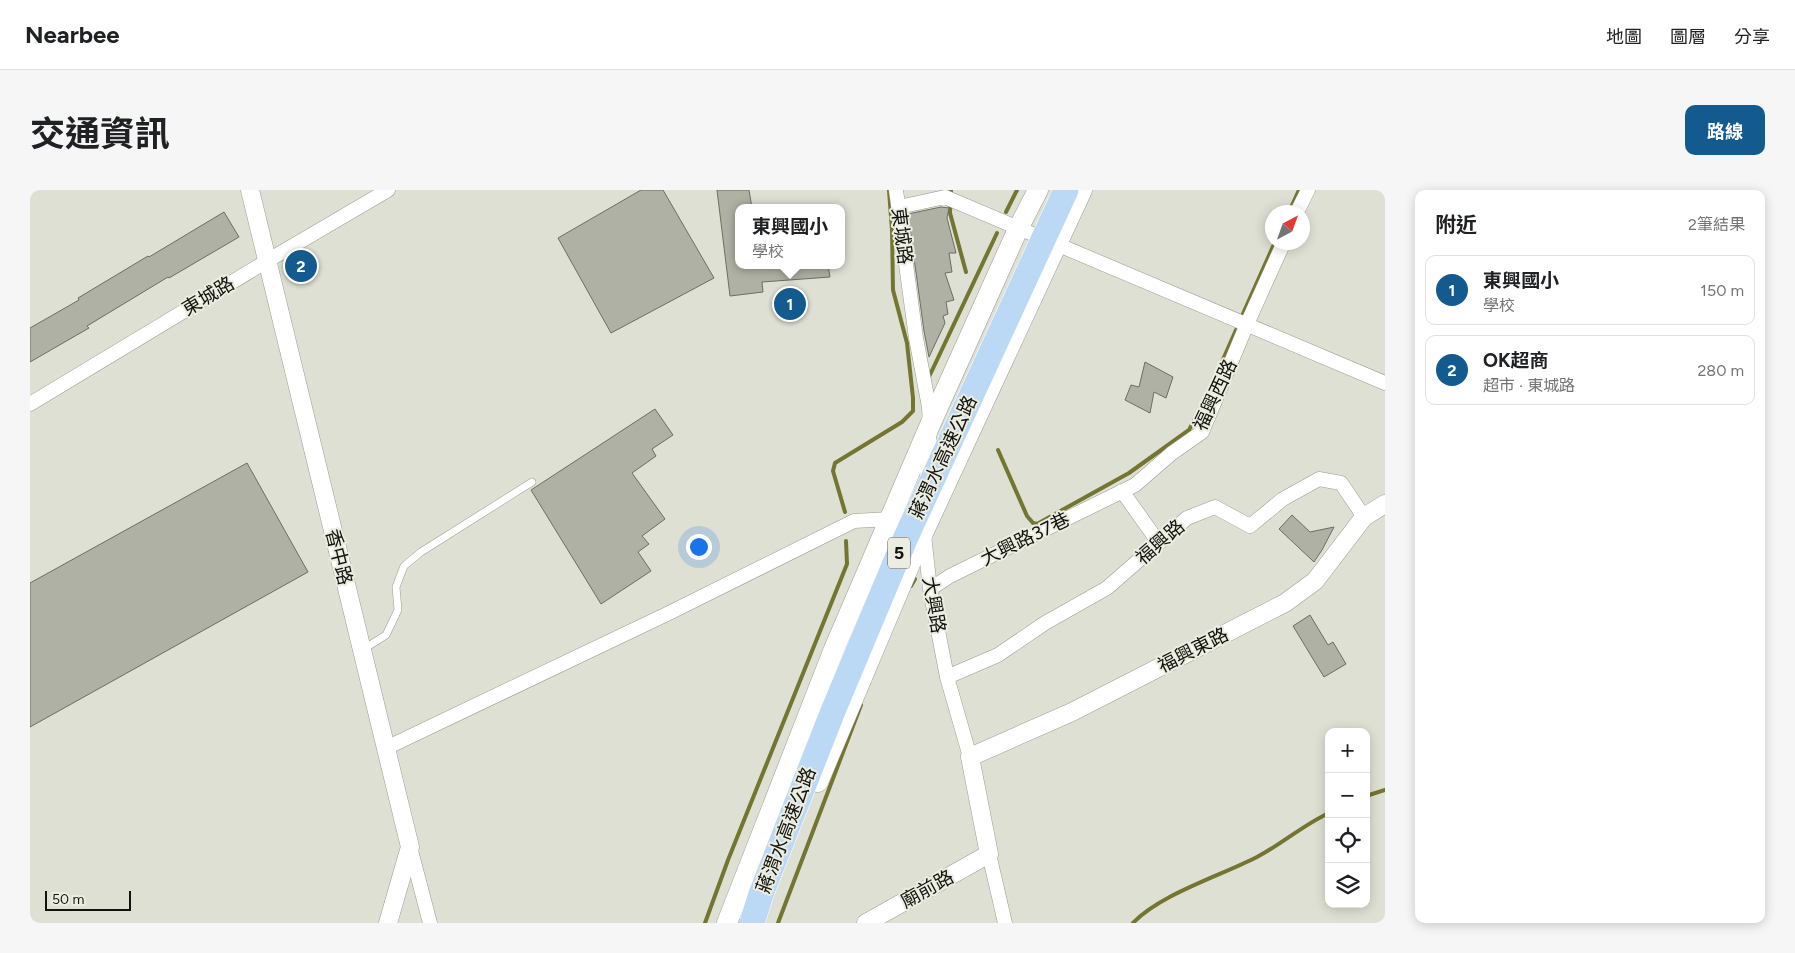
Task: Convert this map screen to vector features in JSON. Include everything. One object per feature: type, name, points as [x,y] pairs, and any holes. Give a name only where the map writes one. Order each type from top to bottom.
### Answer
[{"type":"highway","name":"蔣渭水高速公路","points":[[738,923],[790,776],[870,581],[988,329],[1050,190]]},
{"type":"highway","name":"蔣渭水高速公路","points":[[752,923],[764,885],[833,711],[906,537],[1066,190]]},
{"type":"main road","points":[[727,923],[846,622],[930,424],[1018,229],[1038,190]]},
{"type":"main road","points":[[762,923],[772,891],[923,532],[1082,190]]},
{"type":"main road","points":[[974,328],[986,323],[998,324],[1007,332],[1010,346]]},
{"type":"main road","points":[[846,622],[850,639],[856,646],[865,646],[878,639]]},
{"type":"street","name":"香中路","points":[[250,190],[430,923]]},
{"type":"street","name":"東城路","points":[[30,404],[388,190]]},
{"type":"street","name":"東城路","points":[[896,190],[908,282]]},
{"type":"street","points":[[1300,205],[1308,190]]},
{"type":"street","points":[[899,207],[948,194],[1018,229],[1385,383]]},
{"type":"street","name":"福興西路","points":[[1122,491],[1135,485],[1172,453],[1202,432],[1280,250]]},
{"type":"street","name":"大興路","points":[[908,282],[929,407],[930,424],[923,532],[930,590],[947,677],[970,757],[1005,923]]},
{"type":"street","name":"福興路","points":[[947,677],[998,655],[1045,623],[1107,588],[1187,518],[1215,507],[1250,526],[1283,499],[1319,479],[1341,483],[1364,517]]},
{"type":"street","points":[[1122,491],[1159,543]]},
{"type":"street","name":"大興路37巷","points":[[930,590],[950,576],[1122,491]]},
{"type":"street","name":"福興東路","points":[[970,757],[1072,712],[1285,603],[1315,580],[1364,517],[1385,504]]},
{"type":"street","points":[[386,748],[658,618],[854,521],[890,519]]},
{"type":"street","points":[[388,923],[410,847]]},
{"type":"street","name":"廟前路","points":[[866,923],[989,854]]},
{"type":"lane","points":[[362,651],[386,635],[398,610],[396,586],[404,566],[421,552],[532,482]]},
{"type":"building","points":[[641,190],[663,190],[714,278],[611,333],[558,238]]},
{"type":"building","points":[[717,190],[749,190],[751,204],[735,204],[735,269],[829,269],[830,277],[762,282],[763,292],[730,296]]},
{"type":"building","points":[[941,207],[949,208],[947,218],[956,253],[949,253],[952,272],[945,273],[954,300],[946,302],[948,314],[943,316],[945,323],[929,357],[908,214]]},
{"type":"building","points":[[224,212],[239,237],[168,277],[87,326],[89,328],[30,362],[30,328]]},
{"type":"building","points":[[1145,362],[1173,377],[1166,398],[1154,392],[1150,413],[1125,400],[1131,385],[1139,387]]},
{"type":"building","points":[[655,409],[673,435],[652,449],[656,456],[632,473],[665,519],[642,536],[649,544],[638,552],[651,571],[601,604],[531,490]]},
{"type":"building","points":[[247,463],[308,572],[30,727],[30,583]]},
{"type":"building","points":[[1292,515],[1310,532],[1334,527],[1314,562],[1279,529]]},
{"type":"building","points":[[1310,615],[1328,645],[1333,642],[1346,664],[1324,677],[1293,626]]},
{"type":"waterway","points":[[845,512],[833,471],[835,463],[902,422],[913,411],[907,343],[893,290],[889,190]]},
{"type":"waterway","points":[[951,190],[950,213],[966,272]]},
{"type":"waterway","points":[[1006,212],[1017,190]]},
{"type":"waterway","points":[[1292,205],[1299,190]]},
{"type":"waterway","points":[[928,379],[997,233]]},
{"type":"waterway","points":[[1242,316],[1271,250]]},
{"type":"waterway","points":[[998,450],[1027,516],[1033,523],[1037,524],[1129,473],[1189,430],[1206,398],[1236,330]]},
{"type":"waterway","points":[[705,923],[728,860],[847,564],[846,541]]},
{"type":"waterway","points":[[911,586],[915,579]]},
{"type":"waterway","points":[[778,923],[861,705]]},
{"type":"waterway","points":[[1370,795],[1385,790]]},
{"type":"waterway","points":[[1133,923],[1159,903],[1175,894],[1257,857],[1325,815]]},
{"type":"place","name":"OK超商","points":[[301,266]]},
{"type":"place","name":"東興國小","points":[[790,304]]}]
